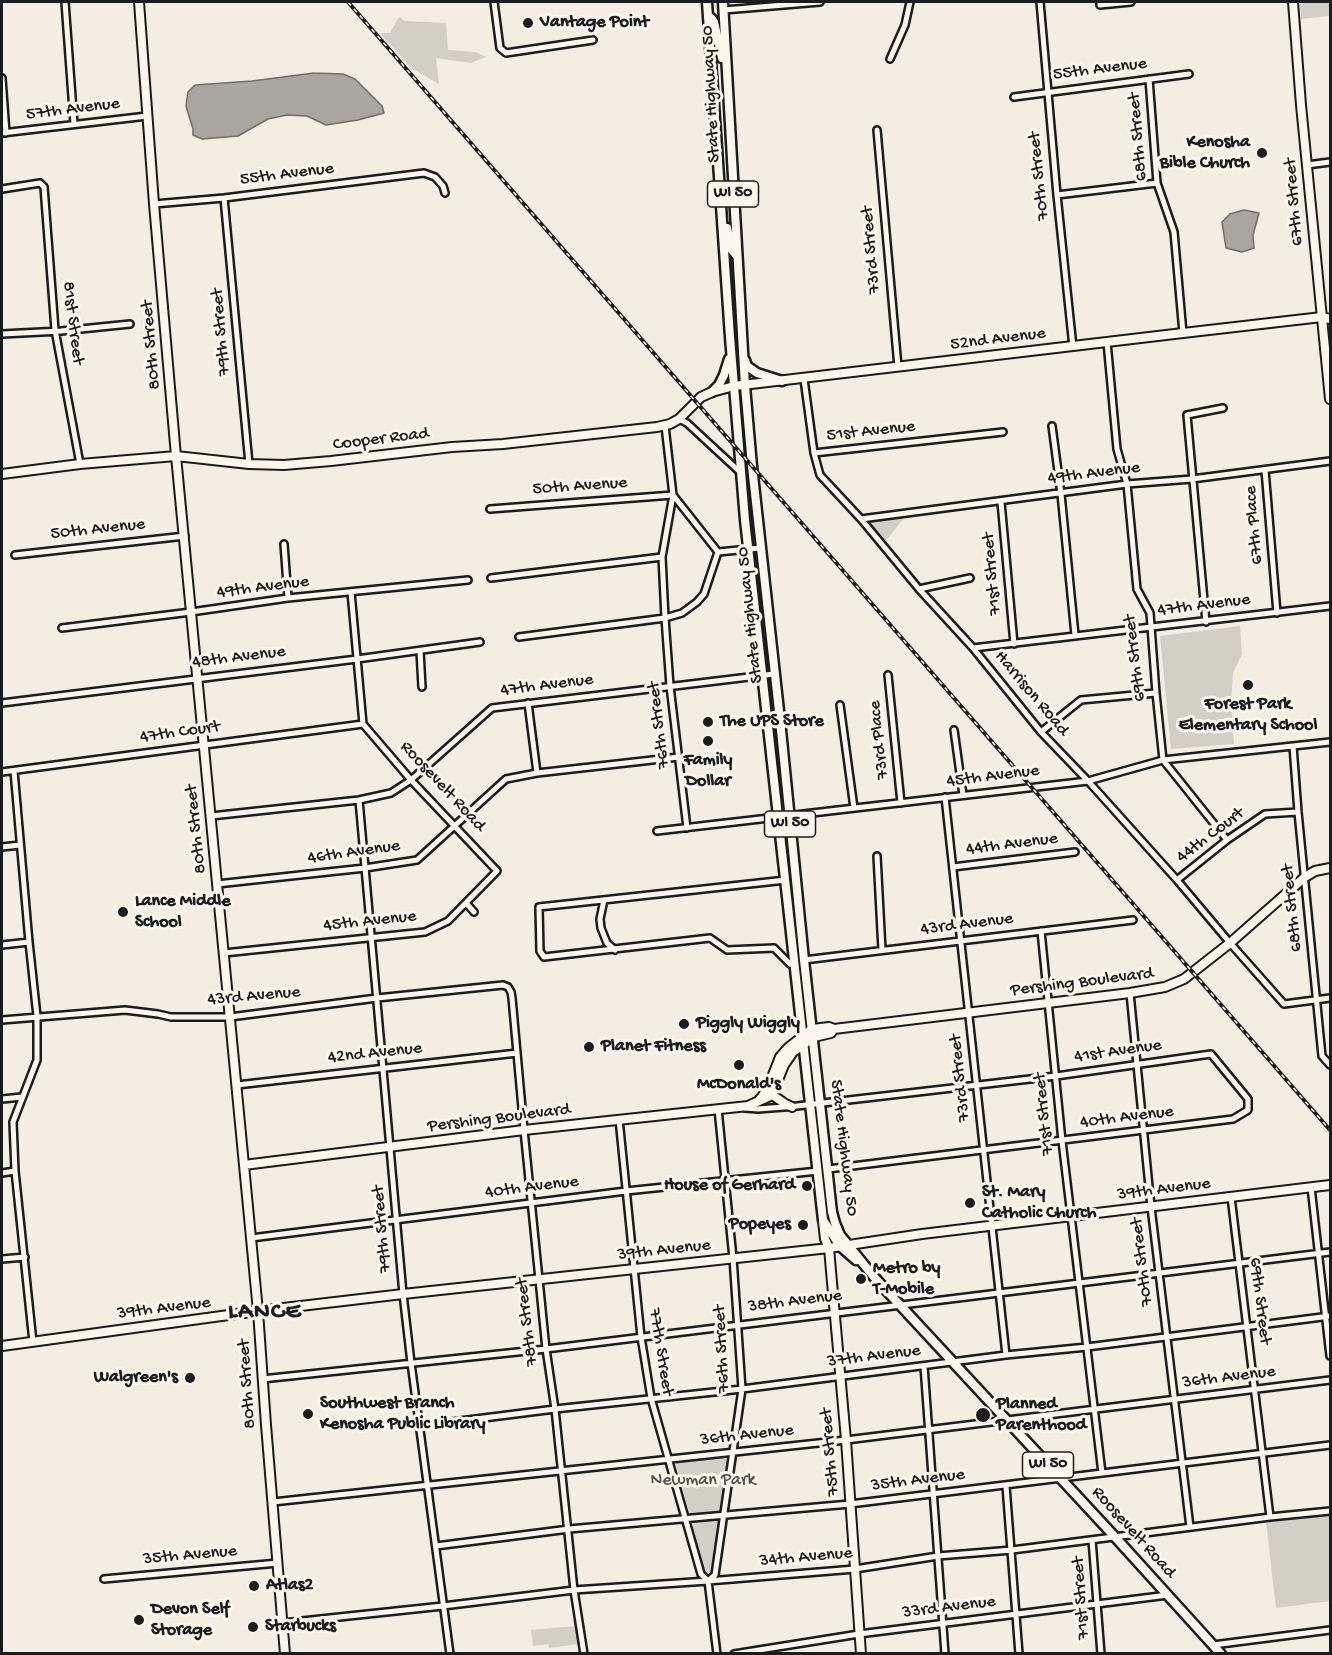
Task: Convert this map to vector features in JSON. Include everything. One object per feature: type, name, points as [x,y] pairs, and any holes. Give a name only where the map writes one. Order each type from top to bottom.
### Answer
[{"type":"main road","name":"State Highway 50","points":[[706,2],[728,315],[748,549],[803,1041],[828,1169],[832,1212],[844,1246]]},
{"type":"main road","points":[[716,2],[719,9],[723,6]]},
{"type":"main road","name":"State Highway 50","points":[[723,6],[750,452],[812,1033],[818,1171],[823,1220],[834,1237],[874,1277]]},
{"type":"main road","points":[[708,17],[714,22],[717,32],[728,100]]},
{"type":"main road","points":[[722,211],[732,250],[738,256]]},
{"type":"main road","points":[[728,315],[736,347],[739,381],[745,386]]},
{"type":"main road","points":[[712,392],[724,375],[731,353]]},
{"type":"main road","points":[[744,358],[747,366],[757,373],[782,381]]},
{"type":"main road","points":[[734,386],[739,394],[744,432],[750,452]]},
{"type":"main road","name":"Roosevelt Road","points":[[874,1277],[1062,1479],[1217,1651]]},
{"type":"street","points":[[65,2],[75,124]]},
{"type":"street","name":"80th Street","points":[[140,2],[147,116],[176,456],[258,1311],[285,1653]]},
{"type":"street","points":[[494,2],[500,48],[506,53],[593,40]]},
{"type":"street","points":[[723,6],[820,2]]},
{"type":"street","points":[[890,59],[905,25],[910,2]]},
{"type":"street","name":"70th Street","points":[[1040,2],[1073,347]]},
{"type":"street","points":[[1100,3],[1131,2]]},
{"type":"street","name":"67th Street","points":[[1293,2],[1307,165],[1326,318],[1330,399]]},
{"type":"street","name":"55th Avenue","points":[[1014,97],[1189,74]]},
{"type":"street","points":[[2,78],[4,133]]},
{"type":"street","name":"68th Street","points":[[1149,79],[1157,183],[1174,232],[1183,333]]},
{"type":"street","name":"57th Avenue","points":[[4,133],[147,116]]},
{"type":"street","name":"73rd Street","points":[[877,130],[898,367]]},
{"type":"street","points":[[1307,165],[1330,162]]},
{"type":"street","name":"55th Avenue","points":[[154,204],[224,198],[424,173],[435,177],[443,186],[445,193]]},
{"type":"street","points":[[1057,195],[1157,183]]},
{"type":"street","name":"81st Street","points":[[2,189],[43,184],[55,330],[80,464]]},
{"type":"street","name":"79th Street","points":[[224,198],[249,464]]},
{"type":"street","name":"52nd Avenue","points":[[679,419],[696,401],[712,392],[734,386],[1326,318]]},
{"type":"street","points":[[2,334],[130,324]]},
{"type":"street","name":"69th Street","points":[[1107,342],[1117,449],[1127,484],[1137,589],[1150,614],[1163,760]]},
{"type":"street","name":"Harrison Road","points":[[804,379],[814,453],[820,475],[973,648],[1041,732],[1177,880],[1284,1004],[1317,999]]},
{"type":"street","points":[[1206,622],[1187,415],[1223,408]]},
{"type":"street","points":[[679,419],[687,423],[741,473]]},
{"type":"street","name":"Cooper Road","points":[[2,474],[80,464],[176,456],[249,464],[285,465],[665,426],[679,419]]},
{"type":"street","name":"76th Street","points":[[665,426],[673,495],[662,557],[665,618],[670,686],[687,828]]},
{"type":"street","points":[[1052,426],[1075,635]]},
{"type":"street","name":"51st Avenue","points":[[814,453],[1003,432]]},
{"type":"street","name":"49th Avenue","points":[[861,519],[1127,484],[1192,479],[1330,461]]},
{"type":"street","name":"67th Place","points":[[1265,470],[1277,613]]},
{"type":"street","points":[[673,495],[718,552]]},
{"type":"street","name":"50th Avenue","points":[[490,509],[673,495]]},
{"type":"street","name":"71st Street","points":[[1001,502],[1014,644]]},
{"type":"street","name":"50th Avenue","points":[[15,555],[185,536]]},
{"type":"street","points":[[284,544],[288,598]]},
{"type":"street","points":[[718,552],[760,548]]},
{"type":"street","points":[[519,638],[665,618],[682,613],[704,594],[718,552]]},
{"type":"street","points":[[491,578],[662,557]]},
{"type":"street","points":[[919,589],[970,578]]},
{"type":"street","name":"49th Avenue","points":[[62,628],[288,598],[468,580]]},
{"type":"street","points":[[351,592],[363,724]]},
{"type":"street","name":"47th Avenue","points":[[973,648],[1330,606]]},
{"type":"street","name":"48th Avenue","points":[[2,703],[480,642]]},
{"type":"street","points":[[420,651],[423,687]]},
{"type":"street","name":"47th Avenue","points":[[211,816],[359,800],[391,793],[411,780],[492,708],[774,674]]},
{"type":"street","name":"73rd Place","points":[[888,675],[902,803]]},
{"type":"street","points":[[1041,732],[1081,700],[1156,693]]},
{"type":"street","points":[[528,703],[537,773]]},
{"type":"street","points":[[840,705],[854,808]]},
{"type":"street","name":"47th Court","points":[[2,772],[363,724]]},
{"type":"street","name":"Roosevelt Road","points":[[363,724],[411,780],[497,871]]},
{"type":"street","points":[[954,730],[963,795]]},
{"type":"street","name":"45th Avenue","points":[[657,831],[1088,781],[1163,760],[1330,742]]},
{"type":"street","name":"68th Street","points":[[1293,746],[1322,1056],[1330,1065]]},
{"type":"street","name":"46th Avenue","points":[[218,884],[417,860],[506,779],[537,773],[679,757]]},
{"type":"street","points":[[1163,760],[1227,840]]},
{"type":"street","points":[[14,771],[37,1016],[37,1060],[13,1122],[15,1171],[33,1342]]},
{"type":"street","name":"73rd Street","points":[[945,798],[1006,1355]]},
{"type":"street","name":"79th Street","points":[[359,800],[403,1294],[450,1653]]},
{"type":"street","name":"44th Court","points":[[1177,880],[1227,840],[1265,814],[1298,812]]},
{"type":"street","points":[[2,847],[20,845]]},
{"type":"street","name":"44th Avenue","points":[[953,867],[1075,852]]},
{"type":"street","points":[[877,856],[882,950]]},
{"type":"street","name":"Pershing Boulevard","points":[[244,1165],[524,1130],[752,1105],[769,1092],[780,1057],[785,1050],[803,1041],[812,1033],[818,1035],[832,1032],[834,1029],[1165,987],[1184,979],[1230,943],[1305,877],[1315,871],[1330,868]]},
{"type":"street","name":"45th Avenue","points":[[224,953],[425,932],[448,921],[497,871]]},
{"type":"street","points":[[786,880],[539,907],[540,951],[543,957],[710,938],[727,950],[774,948],[790,964]]},
{"type":"street","points":[[604,900],[600,919],[601,928],[607,943],[615,950]]},
{"type":"street","points":[[466,903],[474,912]]},
{"type":"street","name":"43rd Avenue","points":[[804,960],[1133,920]]},
{"type":"street","name":"71st Street","points":[[1041,931],[1062,1141],[1102,1473]]},
{"type":"street","points":[[2,945],[29,942]]},
{"type":"street","name":"43rd Avenue","points":[[2,1020],[125,1010],[171,1017],[230,1017],[377,998],[503,985],[508,987]]},
{"type":"street","name":"78th Street","points":[[508,987],[512,998],[538,1279],[569,1529],[574,1590],[584,1653]]},
{"type":"street","name":"70th Street","points":[[1130,993],[1159,1273],[1190,1527]]},
{"type":"street","points":[[1317,999],[1330,998]]},
{"type":"street","name":"42nd Avenue","points":[[237,1085],[517,1053]]},
{"type":"street","name":"41st Avenue","points":[[742,1107],[758,1109],[792,1107],[1056,1076],[1211,1054],[1248,1099],[1248,1110]]},
{"type":"street","points":[[769,1092],[792,1107]]},
{"type":"street","points":[[2,1100],[22,1097]]},
{"type":"street","name":"76th Street","points":[[717,1653],[708,1581],[715,1575],[742,1389],[733,1258],[718,1110]]},
{"type":"street","name":"40th Avenue","points":[[828,1169],[1233,1119],[1248,1110]]},
{"type":"street","name":"77th Street","points":[[620,1119],[641,1337],[651,1398],[701,1574],[708,1581]]},
{"type":"street","points":[[2,1173],[15,1171]]},
{"type":"street","name":"40th Avenue","points":[[251,1238],[626,1191],[818,1171]]},
{"type":"street","name":"39th Avenue","points":[[2,1347],[258,1311],[829,1248],[922,1234],[1330,1185]]},
{"type":"street","points":[[1311,1187],[1328,1317],[1330,1356]]},
{"type":"street","name":"69th Street","points":[[1231,1197],[1270,1517]]},
{"type":"street","name":"75th Street","points":[[823,1220],[825,1239],[829,1248],[846,1440],[861,1653]]},
{"type":"street","name":"75th Street","points":[[829,1248],[834,1237],[835,1223]]},
{"type":"street","name":"38th Avenue","points":[[262,1379],[546,1349],[1330,1251]]},
{"type":"street","points":[[2,1260],[25,1257]]},
{"type":"street","name":"37th Avenue","points":[[420,1426],[1328,1317]]},
{"type":"street","points":[[924,1366],[945,1653]]},
{"type":"street","name":"36th Avenue","points":[[273,1502],[846,1440],[1330,1380]]},
{"type":"street","name":"35th Avenue","points":[[436,1546],[569,1529],[850,1504],[1330,1445]]},
{"type":"street","points":[[1006,1486],[1019,1653]]},
{"type":"street","name":"34th Avenue","points":[[283,1623],[574,1590],[855,1569],[939,1556],[1012,1550],[1330,1511]]},
{"type":"street","name":"71st Street","points":[[1092,1540],[1101,1653]]},
{"type":"street","name":"35th Avenue","points":[[104,1579],[278,1563]]},
{"type":"street","name":"33rd Avenue","points":[[734,1653],[859,1634],[1168,1595]]},
{"type":"street","points":[[1217,1651],[1330,1630]]},
{"type":"green space","points":[[1300,2],[1330,2],[1330,16],[1301,19]]},
{"type":"green space","points":[[399,17],[405,21],[446,23],[448,50],[475,52],[486,57],[471,63],[436,58],[439,84],[411,68],[380,33],[390,33]]},
{"type":"green space","points":[[905,517],[884,543],[869,522]]},
{"type":"green space","points":[[1240,626],[1242,654],[1233,673],[1231,705],[1234,744],[1171,749],[1160,636]]},
{"type":"green space","name":"Newman Park","points":[[724,1455],[728,1461],[722,1510],[718,1513],[691,1515],[676,1464],[680,1460]]},
{"type":"green space","points":[[1330,1514],[1330,1601],[1276,1608],[1266,1522]]},
{"type":"green space","name":"Newman Park","points":[[717,1519],[720,1523],[713,1572],[705,1573],[692,1526],[696,1521]]},
{"type":"green space","points":[[576,1626],[578,1644],[549,1648],[548,1644],[533,1646],[531,1630]]},
{"type":"shaded area","points":[[314,73],[343,74],[355,79],[382,106],[384,113],[326,125],[307,116],[287,115],[268,119],[238,136],[202,139],[193,135],[186,106],[188,92],[195,85]]},
{"type":"shaded area","points":[[1244,210],[1259,213],[1253,235],[1254,248],[1242,252],[1226,248],[1222,222],[1230,214]]},
{"type":"railway","points":[[348,2],[1330,1130]]},
{"type":"place","name":"Vantage Point","points":[[528,23]]},
{"type":"place","name":"Kenosha Bible Church","points":[[1262,153]]},
{"type":"place","name":"Forest Park Elementary School","points":[[1248,685]]},
{"type":"place","name":"The UPS Store","points":[[708,722]]},
{"type":"place","name":"Family Dollar","points":[[708,741]]},
{"type":"place","name":"Lance Middle School","points":[[123,912]]},
{"type":"place","name":"Piggly Wiggly","points":[[684,1024]]},
{"type":"place","name":"Planet Fitness","points":[[589,1047]]},
{"type":"place","name":"McDonald's","points":[[739,1065]]},
{"type":"place","name":"House of Gerhard","points":[[807,1186]]},
{"type":"place","name":"St. Mary Catholic Church","points":[[970,1203]]},
{"type":"place","name":"Popeyes","points":[[803,1225]]},
{"type":"place","name":"Metro by T-Mobile","points":[[861,1279]]},
{"type":"place","name":"Walgreen's","points":[[190,1378]]},
{"type":"place","name":"Southwest Branch Kenosha Public Library","points":[[308,1414]]},
{"type":"place","name":"Planned Parenthood","points":[[983,1415]]},
{"type":"place","name":"Atlas2","points":[[254,1586]]},
{"type":"place","name":"Devon Self Storage","points":[[139,1620]]},
{"type":"place","name":"Starbucks","points":[[253,1627]]},
{"type":"district","name":"LANCE","points":[[265,1313]]}]
